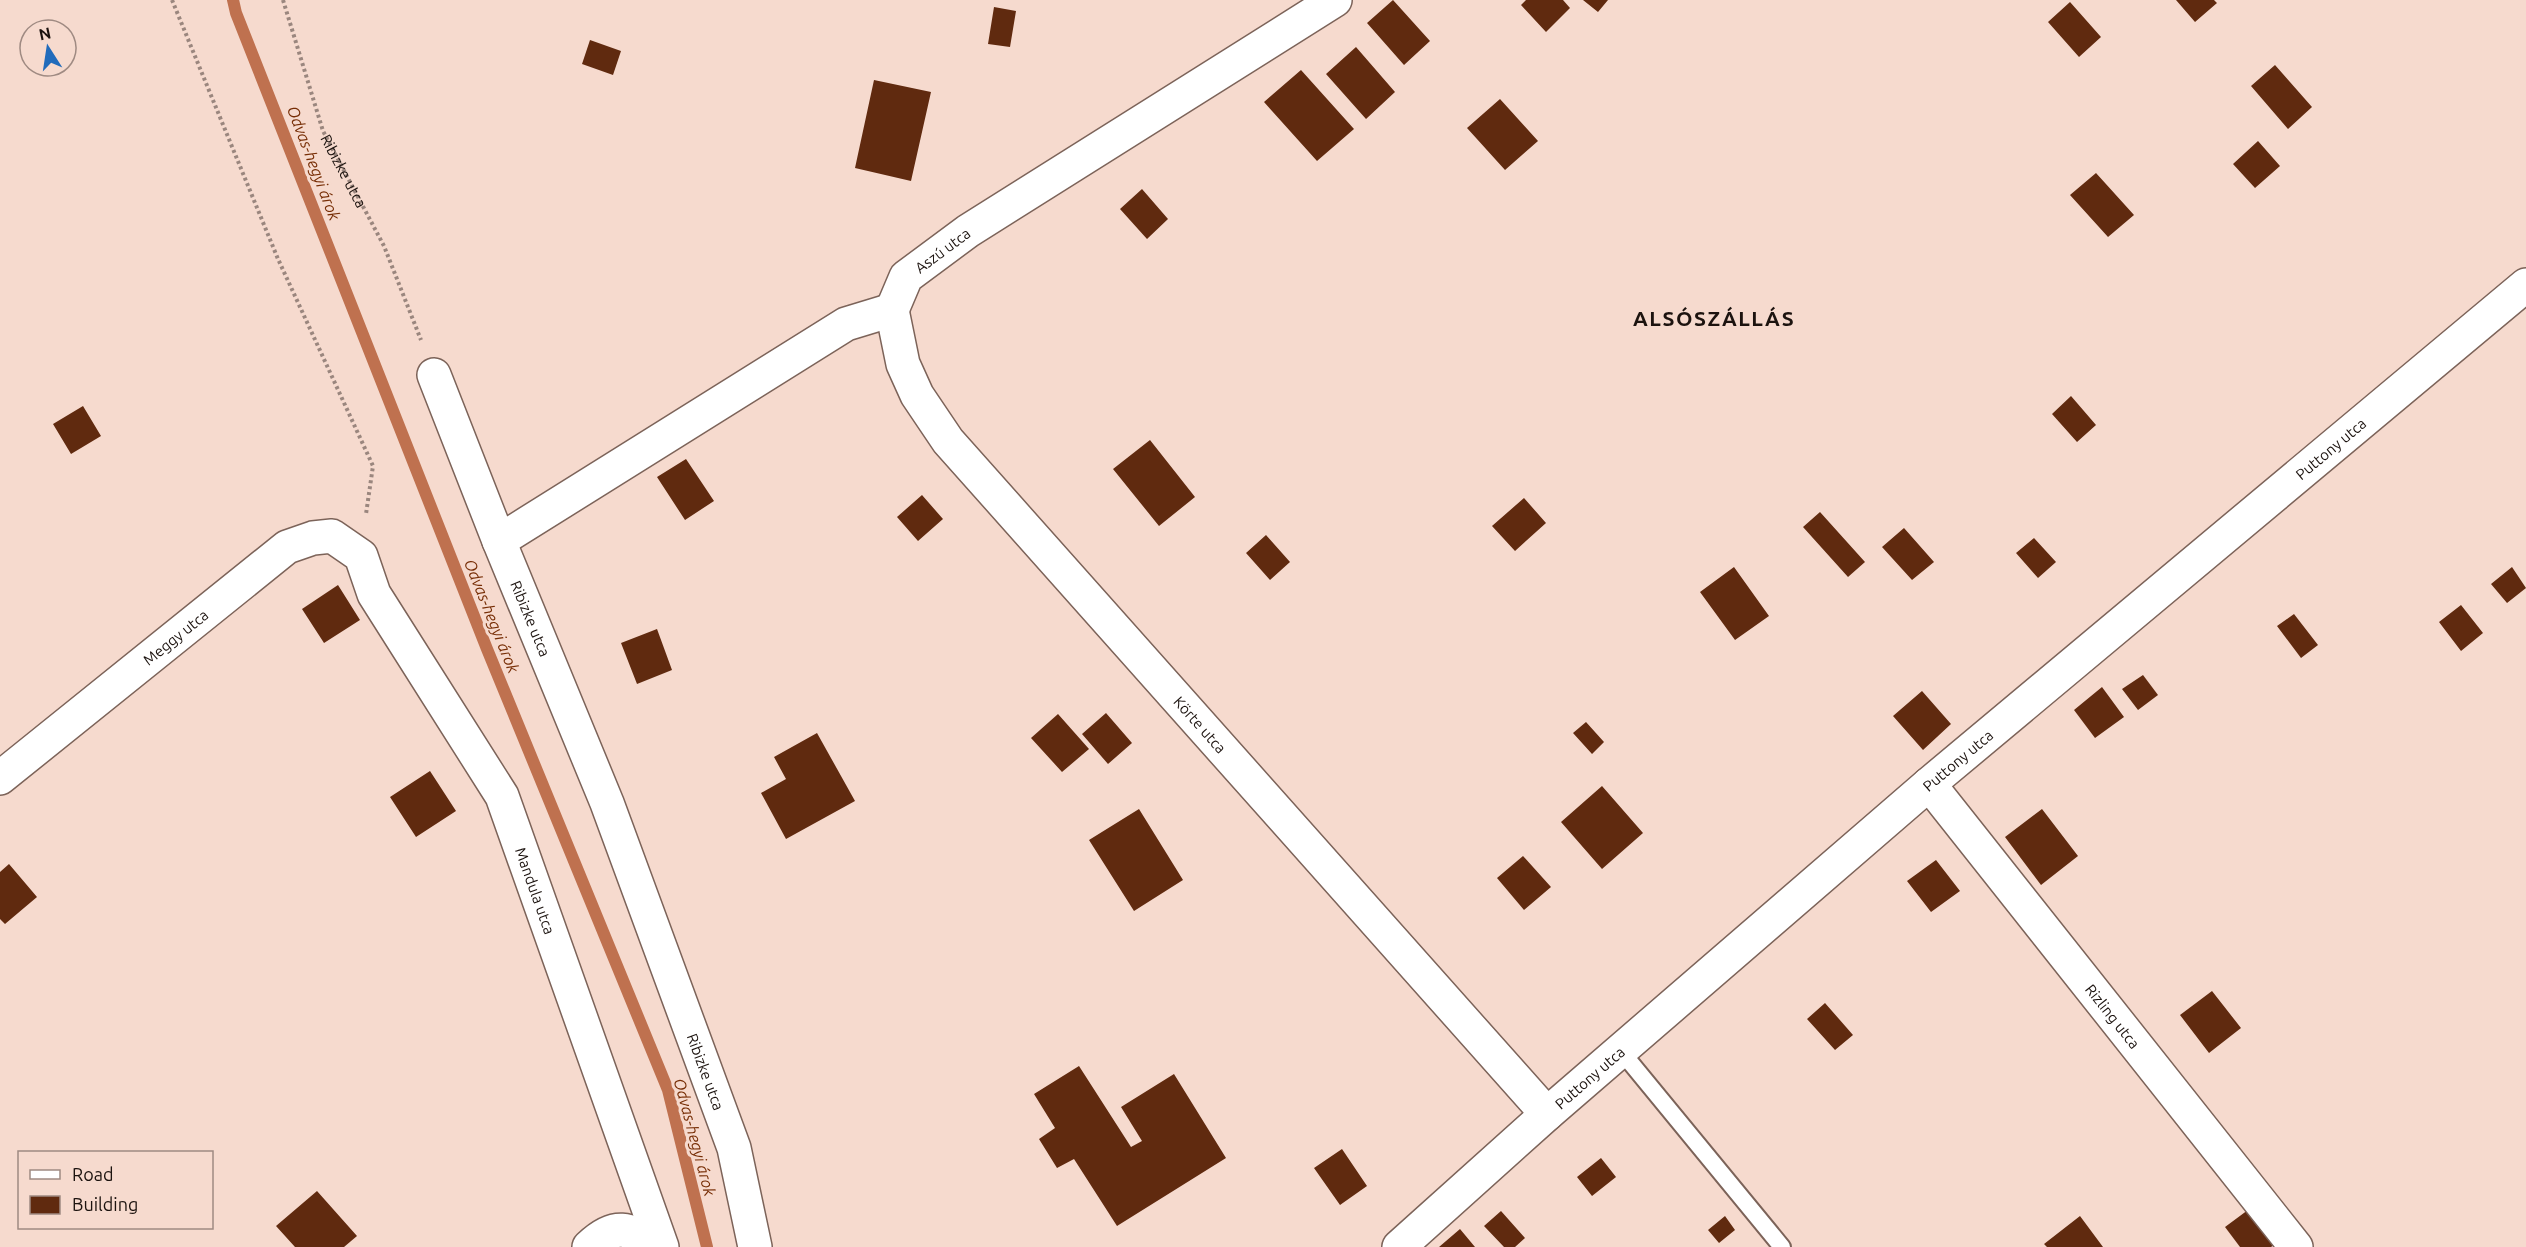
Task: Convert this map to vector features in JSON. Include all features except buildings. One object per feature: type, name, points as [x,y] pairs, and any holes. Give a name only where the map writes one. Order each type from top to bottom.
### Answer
[{"type":"street","name":"Aszú utca","points":[[892,310],[906,277],[968,231],[1335,0]]},
{"type":"street","name":"Puttony utca","points":[[1399,1247],[1547,1114],[1929,784],[2526,285]]},
{"type":"street","points":[[499,541],[846,324],[892,310]]},
{"type":"street","name":"Körte utca","points":[[892,310],[903,364],[917,395],[948,441],[1547,1114]]},
{"type":"street","name":"Ribizke utca","points":[[434,375],[499,541],[607,803],[734,1148],[755,1247]]},
{"type":"street","name":"Meggy utca","points":[[0,778],[286,547],[313,538],[332,536],[361,556]]},
{"type":"street","name":"Mandula utca","points":[[361,556],[374,594],[501,795],[661,1247]]},
{"type":"street","name":"Rizling utca","points":[[1929,784],[2296,1247]]},
{"type":"street","points":[[588,1247],[610,1232],[624,1229],[661,1247]]},
{"type":"lane","points":[[1621,1051],[1782,1247]]},
{"type":"path","points":[[172,0],[279,259],[373,466],[361,556]]},
{"type":"path","name":"Ribizke utca","points":[[283,0],[323,131],[384,246],[434,375]]},
{"type":"waterway","name":"Odvas-hegyi árok","points":[[233,0],[236,13],[487,649],[668,1090],[707,1247]]},
{"type":"district","name":"ALSÓSZÁLLÁS","points":[[1714,318]]}]
